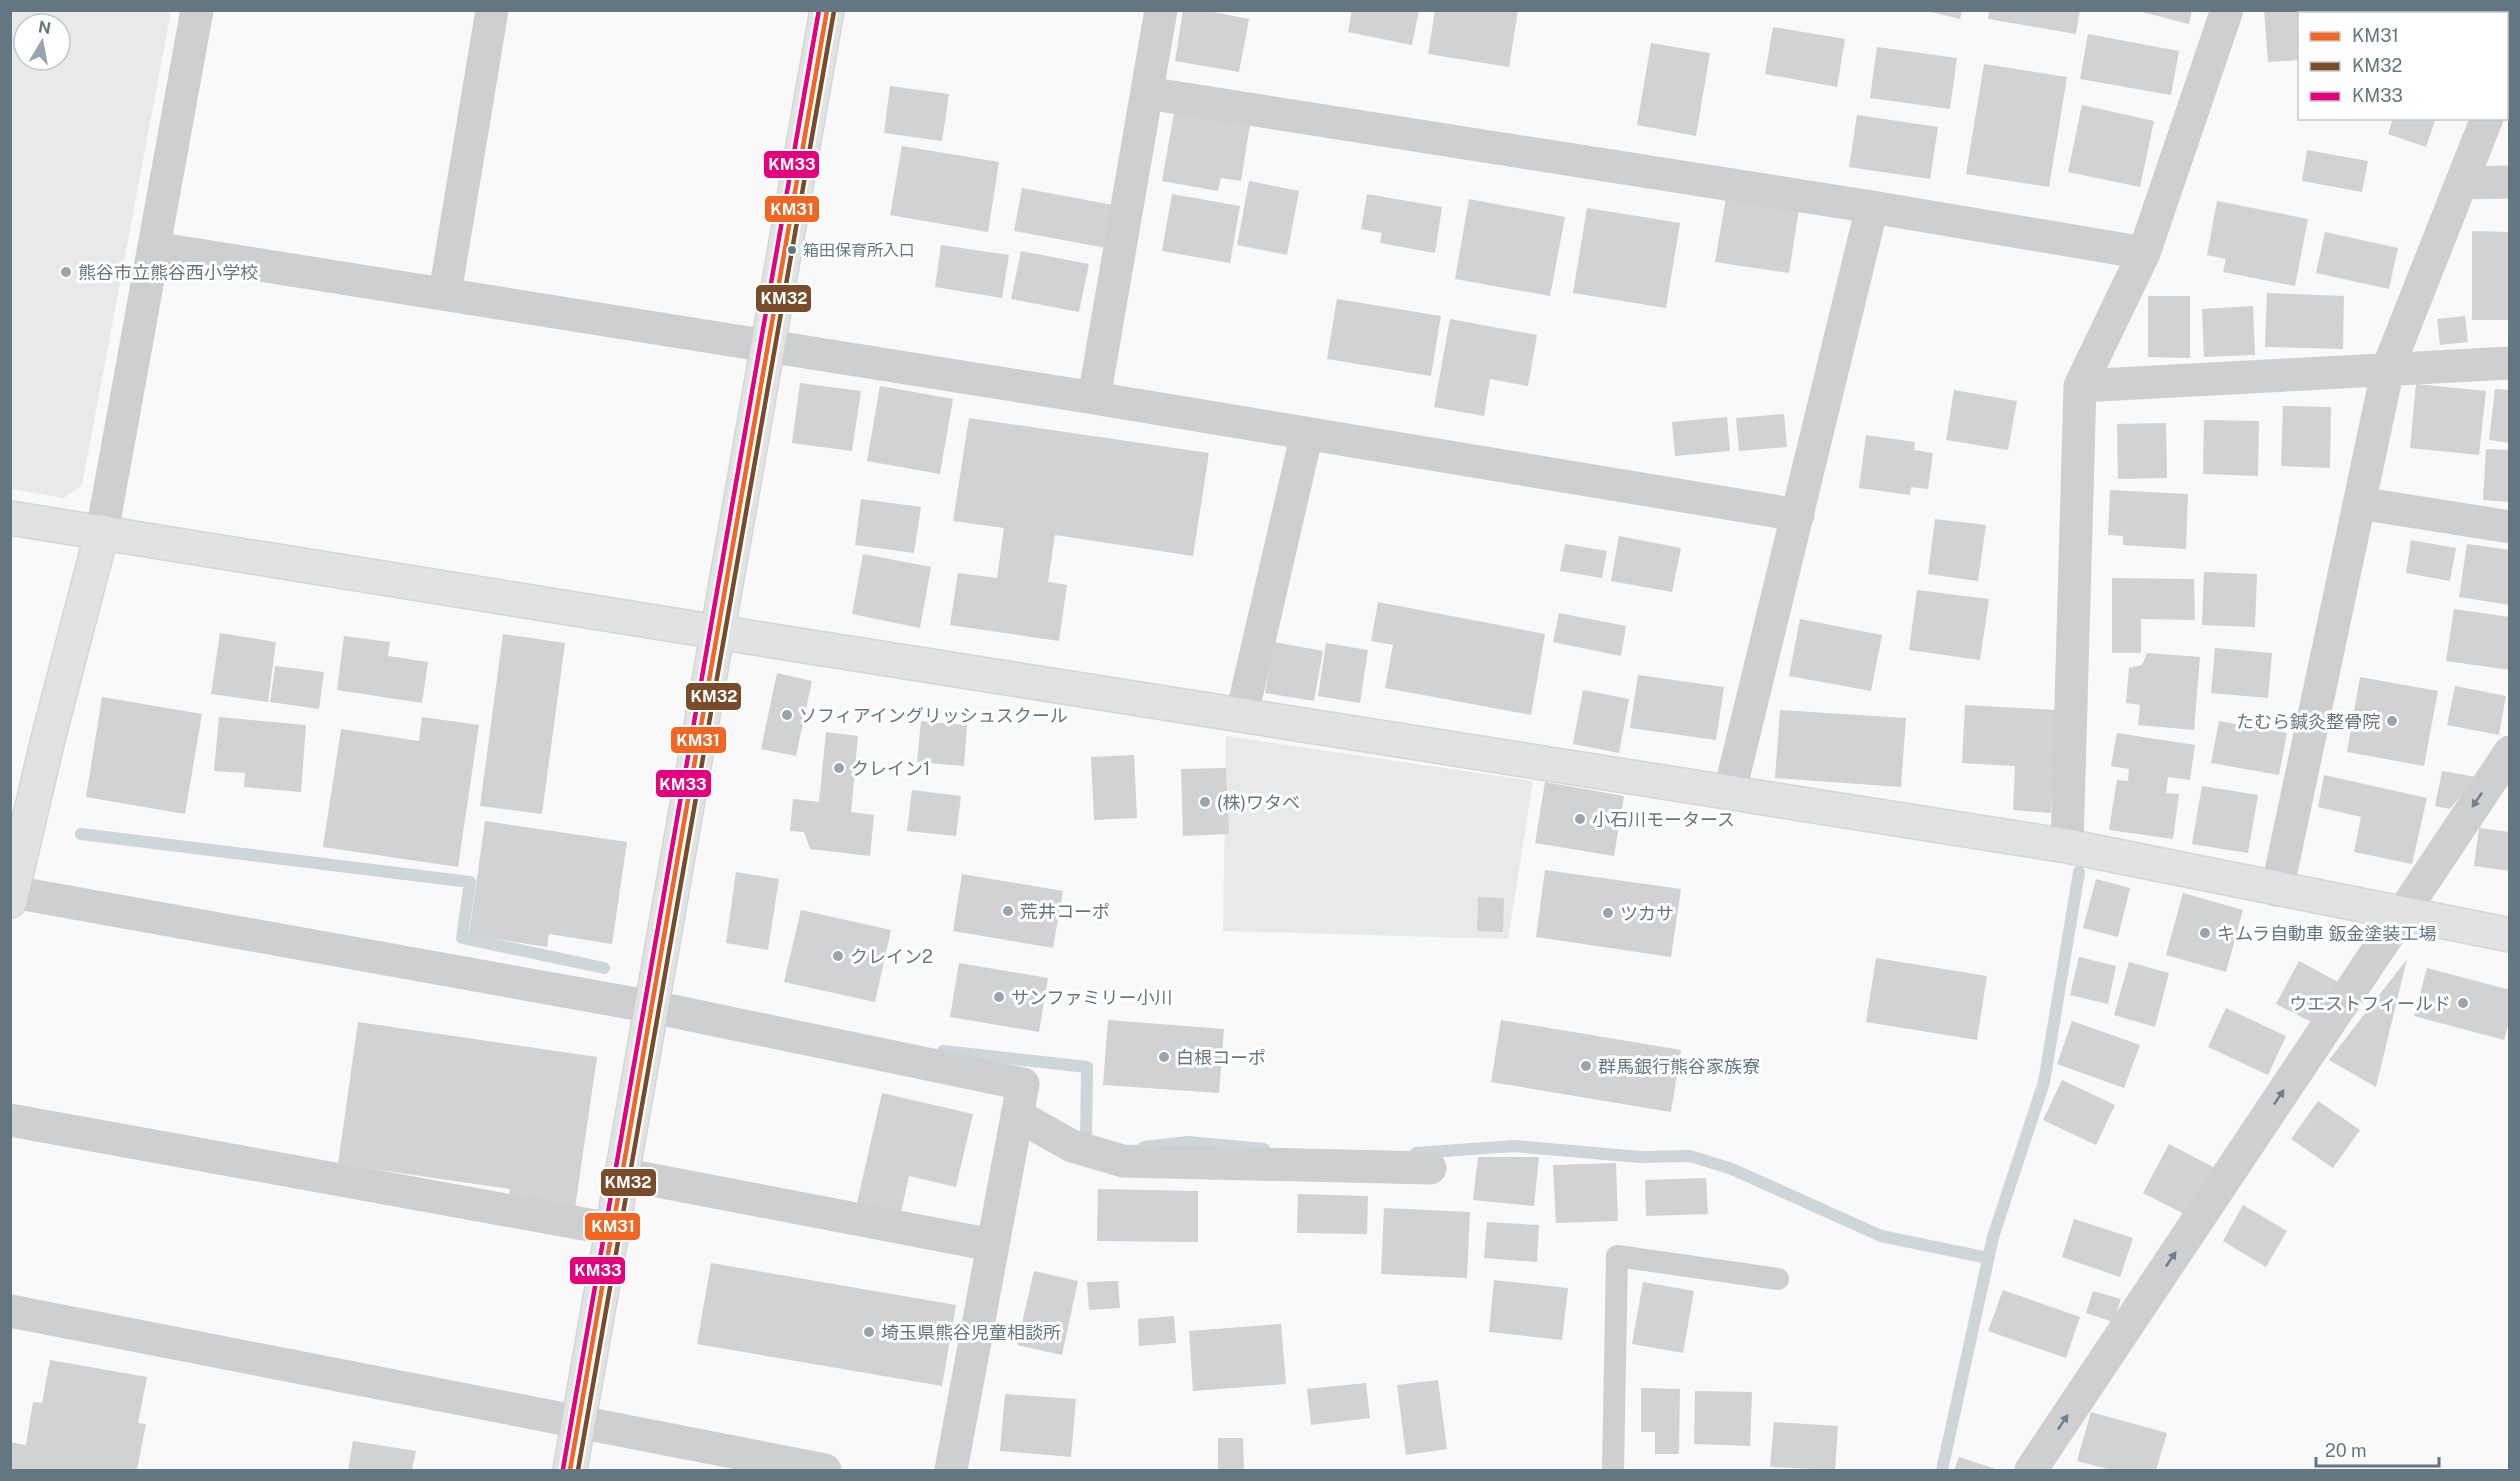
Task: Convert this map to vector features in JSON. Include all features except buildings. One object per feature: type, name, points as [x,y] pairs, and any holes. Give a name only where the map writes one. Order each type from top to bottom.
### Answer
[{"type":"street","points":[[197,10],[102,532],[48,739],[12,896],[653,1007],[1023,1084],[951,1470]]},
{"type":"street","points":[[445,293],[492,10]]},
{"type":"street","points":[[570,1470],[827,10]]},
{"type":"street","points":[[1094,398],[1161,10]]},
{"type":"street","points":[[2067,846],[2080,386],[2144,253],[2227,10]]},
{"type":"street","points":[[1147,93],[1872,207],[2144,253]]},
{"type":"street","points":[[2277,890],[2388,368],[2486,120]]},
{"type":"street","points":[[2463,183],[2510,182]]},
{"type":"street","points":[[1731,791],[1872,207]]},
{"type":"street","points":[[154,248],[768,345],[1798,515]]},
{"type":"street","points":[[2080,386],[2510,363]]},
{"type":"street","points":[[1242,714],[1307,433]]},
{"type":"street","points":[[2359,503],[2510,527]]},
{"type":"street","points":[[10,518],[2067,846],[2399,915],[2510,935]]},
{"type":"street","points":[[2031,1470],[2399,915],[2510,752]]},
{"type":"street","points":[[1017,1115],[1072,1146],[1123,1161],[1430,1168]]},
{"type":"street","points":[[10,1120],[611,1229]]},
{"type":"street","points":[[621,1174],[992,1245]]},
{"type":"street","points":[[10,1311],[825,1470]]},
{"type":"lane","points":[[1613,1470],[1617,1256],[1778,1279]]},
{"type":"shaded area","name":"熊谷市立熊谷西小学校","points":[[10,11],[171,11],[82,485],[64,498],[11,489]]},
{"type":"shaded area","points":[[1226,736],[1533,781],[1508,939],[1223,931]]},
{"type":"waterway","points":[[81,834],[470,882],[462,938],[604,968]]},
{"type":"waterway","points":[[1942,1470],[1993,1237],[2044,1082],[2079,872]]},
{"type":"waterway","points":[[943,1051],[1087,1067],[1086,1141],[1094,1142]]},
{"type":"waterway","points":[[1144,1147],[1188,1142],[1264,1149]]},
{"type":"waterway","points":[[1416,1153],[1514,1146],[1640,1157],[1690,1156],[1732,1169],[1881,1236],[1988,1258]]},
{"type":"transit line","name":"KM33","points":[[563,1469],[819,10]]},
{"type":"transit line","name":"KM31","points":[[570,1470],[827,10]]},
{"type":"transit line","name":"KM32","points":[[578,1470],[834,11]]},
{"type":"place","name":"箱田保育所入口","points":[[792,250]]},
{"type":"place","name":"熊谷市立熊谷西小学校","points":[[66,272]]},
{"type":"place","name":"ソフィアイングリッシュスクール","points":[[787,715]]},
{"type":"place","name":"たむら鍼灸整骨院","points":[[2392,721]]},
{"type":"place","name":"クレイン1","points":[[839,768]]},
{"type":"place","name":"(株)ワタベ","points":[[1205,802]]},
{"type":"place","name":"小石川モータース","points":[[1580,819]]},
{"type":"place","name":"荒井コーポ","points":[[1008,911]]},
{"type":"place","name":"ツカサ","points":[[1608,913]]},
{"type":"place","name":"キムラ自動車 鈑金塗装工場","points":[[2205,933]]},
{"type":"place","name":"クレイン2","points":[[838,956]]},
{"type":"place","name":"サンファミリー小川","points":[[999,997]]},
{"type":"place","name":"ウエストフィールド","points":[[2463,1003]]},
{"type":"place","name":"白根コーポ","points":[[1164,1057]]},
{"type":"place","name":"群馬銀行熊谷家族寮","points":[[1586,1066]]},
{"type":"place","name":"埼玉県熊谷児童相談所","points":[[869,1332]]}]
